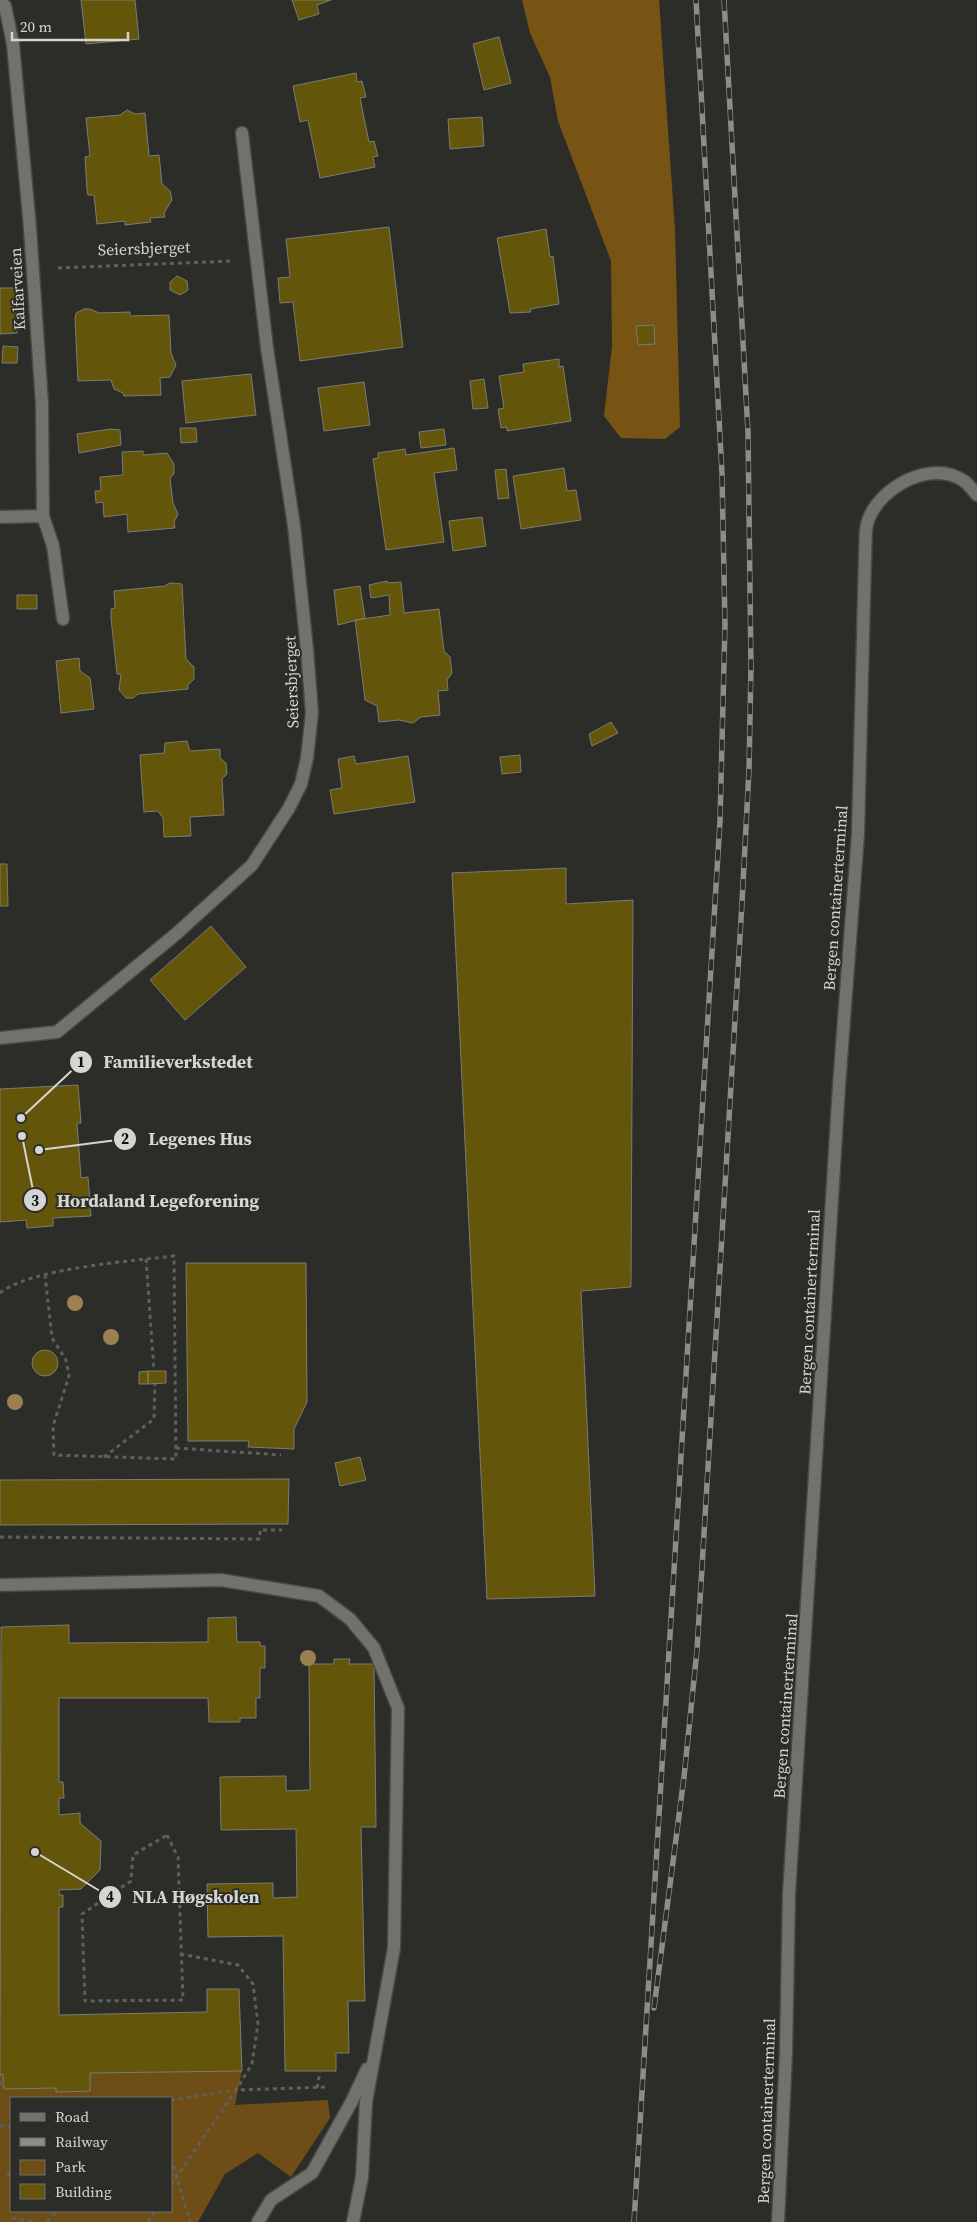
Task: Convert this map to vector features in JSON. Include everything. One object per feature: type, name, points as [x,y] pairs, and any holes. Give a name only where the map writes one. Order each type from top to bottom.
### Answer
[{"type":"street","name":"Kalfarveien","points":[[0,5],[4,6],[8,16],[13,44],[33,273],[42,404],[43,516],[53,546],[63,619]]},
{"type":"street","name":"Seiersbjerget","points":[[0,1038],[57,1032],[169,941],[252,865],[289,808],[301,784],[307,758],[312,713],[311,696],[297,553],[257,262],[242,133]]},
{"type":"street","name":"Bergen containerterminal","points":[[778,2222],[786,2053],[789,1894],[839,1086],[858,834],[865,557],[868,518],[882,498],[904,481],[930,473],[950,476],[964,481],[977,496]]},
{"type":"street","points":[[0,517],[43,516]]},
{"type":"street","points":[[0,1585],[222,1580],[319,1596],[350,1619],[374,1648],[398,1708],[394,1948],[366,2102],[362,2177],[353,2222]]},
{"type":"street","points":[[258,2222],[270,2200],[312,2172],[360,2085],[376,2048]]},
{"type":"path","name":"Seiersbjerget","points":[[33,273],[45,268],[239,260],[257,262]]},
{"type":"path","points":[[0,1293],[4,1289],[45,1275],[107,1264],[174,1256],[176,1459],[54,1455],[53,1426],[69,1376],[66,1360],[52,1338],[45,1275]]},
{"type":"path","points":[[146,1259],[154,1371]]},
{"type":"path","points":[[103,1457],[154,1419],[155,1384]]},
{"type":"path","points":[[176,1448],[281,1455]]},
{"type":"path","points":[[0,1537],[260,1539],[260,1530],[282,1530]]},
{"type":"path","points":[[167,1835],[178,1857],[180,1954],[183,2000],[85,2001],[82,1914],[131,1881],[134,1855],[167,1835]]},
{"type":"path","points":[[172,2183],[252,2064],[258,2024],[253,1984],[238,1965],[180,1954]]},
{"type":"path","points":[[317,2088],[320,2072]]},
{"type":"path","points":[[172,2100],[236,2090],[360,2085]]},
{"type":"path","points":[[172,2162],[190,2222]]},
{"type":"path","points":[[47,2222],[56,2212]]},
{"type":"path","points":[[12,2218],[36,2222]]},
{"type":"green space","points":[[242,2071],[235,2105],[328,2100],[330,2118],[291,2177],[258,2153],[225,2174],[198,2222],[0,2222],[0,2075],[3,2074],[4,2089],[56,2088],[56,2092],[90,2091],[90,2073]]},
{"type":"shaded area","points":[[522,0],[659,0],[675,230],[680,427],[665,439],[621,438],[604,416],[612,346],[611,261],[558,121],[550,77],[530,33]]},
{"type":"building","points":[[81,0],[135,0],[139,39],[86,44]]},
{"type":"building","points":[[292,0],[331,0],[317,5],[319,14],[299,20]]},
{"type":"building","points":[[499,37],[511,83],[484,90],[473,44]]},
{"type":"building","points":[[356,73],[357,82],[362,81],[366,97],[360,98],[369,142],[374,141],[378,156],[373,157],[375,167],[320,178],[308,120],[300,122],[293,86]]},
{"type":"building","points":[[127,110],[135,114],[145,113],[149,156],[159,155],[162,184],[170,191],[172,200],[164,213],[165,217],[150,218],[151,222],[125,225],[125,221],[97,224],[94,195],[88,195],[87,190],[85,157],[90,156],[86,118],[120,115]]},
{"type":"building","points":[[482,117],[484,146],[450,149],[448,119]]},
{"type":"building","points":[[389,227],[403,347],[300,361],[293,302],[280,303],[278,278],[290,277],[286,239]]},
{"type":"building","points":[[546,229],[550,257],[553,256],[559,304],[530,309],[531,312],[510,313],[497,238]]},
{"type":"building","points":[[177,276],[187,281],[188,290],[180,295],[170,290],[170,282]]},
{"type":"building","points":[[0,288],[15,288],[17,333],[0,334]]},
{"type":"building","points":[[84,309],[90,309],[99,313],[130,312],[130,316],[169,315],[171,353],[176,365],[170,377],[160,378],[161,395],[124,396],[123,393],[114,389],[111,380],[78,381],[75,319],[76,313]]},
{"type":"building","points":[[654,325],[655,344],[638,345],[636,326]]},
{"type":"building","points":[[3,346],[18,347],[17,363],[2,363]]},
{"type":"building","points":[[559,359],[559,367],[563,366],[571,421],[507,431],[507,427],[501,428],[498,409],[504,408],[499,376],[524,372],[523,364]]},
{"type":"building","points":[[251,374],[256,415],[186,423],[182,381]]},
{"type":"building","points":[[484,379],[488,408],[473,409],[470,381]]},
{"type":"building","points":[[364,382],[370,425],[324,431],[318,388]]},
{"type":"building","points":[[180,428],[196,428],[197,442],[181,443]]},
{"type":"building","points":[[111,429],[120,430],[121,445],[79,453],[77,434]]},
{"type":"building","points":[[444,429],[446,445],[421,448],[419,432]]},
{"type":"building","points":[[454,448],[457,470],[434,473],[444,542],[386,550],[373,459],[378,458],[378,453],[405,449],[406,455]]},
{"type":"building","points":[[143,451],[143,455],[167,453],[174,464],[174,474],[170,478],[173,503],[178,514],[174,522],[175,528],[128,532],[127,514],[104,517],[103,502],[96,503],[95,491],[101,491],[100,477],[123,475],[122,452]]},
{"type":"building","points":[[564,468],[567,491],[576,490],[581,520],[521,529],[513,476]]},
{"type":"building","points":[[506,469],[509,498],[498,499],[495,470]]},
{"type":"building","points":[[482,517],[486,546],[453,551],[449,521]]},
{"type":"building","points":[[387,581],[387,583],[401,582],[404,613],[439,609],[444,651],[450,657],[452,673],[447,680],[448,690],[438,691],[440,715],[421,717],[413,723],[399,720],[379,722],[377,706],[365,700],[355,620],[390,615],[389,595],[371,598],[369,585]]},
{"type":"building","points":[[170,583],[182,584],[186,659],[194,667],[194,679],[188,685],[188,689],[138,694],[133,698],[126,698],[119,690],[121,674],[117,674],[111,618],[111,609],[115,608],[114,591],[165,586]]},
{"type":"building","points":[[360,586],[365,618],[338,625],[334,590]]},
{"type":"building","points":[[17,595],[37,595],[37,609],[17,609]]},
{"type":"building","points":[[79,658],[80,671],[90,678],[94,709],[61,713],[56,661]]},
{"type":"building","points":[[611,722],[618,733],[592,746],[589,734]]},
{"type":"building","points":[[187,741],[190,751],[220,749],[220,758],[226,763],[227,774],[222,779],[224,815],[190,817],[191,836],[164,837],[163,818],[158,811],[144,812],[140,755],[164,753],[165,743]]},
{"type":"building","points":[[520,755],[521,772],[502,774],[500,757]]},
{"type":"building","points":[[354,756],[356,764],[408,756],[415,802],[334,814],[330,790],[342,788],[338,759]]},
{"type":"building","points":[[0,864],[7,864],[8,906],[0,906]]},
{"type":"building","points":[[566,868],[566,904],[633,900],[631,1287],[581,1291],[595,1596],[487,1599],[452,873]]},
{"type":"building","points":[[211,926],[246,967],[185,1020],[150,980]]},
{"type":"building","points":[[78,1085],[81,1123],[77,1123],[81,1178],[88,1177],[91,1216],[53,1218],[53,1226],[27,1228],[26,1220],[0,1222],[0,1089]]},
{"type":"building","points":[[186,1263],[306,1263],[307,1402],[294,1429],[294,1449],[248,1447],[249,1441],[188,1441]]},
{"type":"building","points":[[45,1350],[54,1354],[58,1363],[54,1372],[45,1376],[36,1372],[32,1363],[36,1354]]},
{"type":"building","points":[[148,1371],[148,1384],[139,1384],[139,1372]]},
{"type":"building","points":[[148,1371],[166,1371],[166,1383],[148,1384]]},
{"type":"building","points":[[360,1457],[366,1480],[340,1486],[335,1463]]},
{"type":"building","points":[[289,1479],[288,1524],[0,1525],[0,1480]]},
{"type":"building","points":[[236,1617],[237,1642],[260,1642],[260,1646],[265,1646],[265,1668],[260,1668],[260,1698],[256,1698],[256,1718],[240,1718],[240,1722],[209,1722],[208,1698],[59,1698],[59,1782],[63,1782],[64,1798],[59,1798],[59,1815],[80,1813],[80,1823],[101,1841],[100,1870],[81,1889],[59,1890],[59,1895],[63,1895],[63,1907],[59,1907],[59,2015],[207,2012],[207,1989],[239,1989],[242,2071],[90,2073],[90,2091],[56,2092],[56,2088],[4,2089],[3,2074],[0,2075],[1,1627],[69,1625],[69,1643],[208,1642],[208,1618]]},
{"type":"building","points":[[334,1659],[350,1659],[349,1664],[374,1664],[376,1827],[361,1827],[365,2001],[348,2001],[349,2053],[336,2053],[336,2071],[285,2071],[283,1936],[208,1937],[207,1884],[273,1883],[273,1898],[297,1897],[296,1829],[221,1830],[220,1777],[286,1776],[286,1791],[310,1790],[309,1664],[334,1664]]},
{"type":"railway","points":[[634,2222],[720,821],[725,625],[722,473],[696,0]]},
{"type":"railway","points":[[654,2008],[684,1777],[697,1650],[749,770],[751,667],[748,432],[724,0]]},
{"type":"place","name":"Familieverkstedet","points":[[21,1118]]},
{"type":"place","name":"Hordaland Legeforening","points":[[22,1136]]},
{"type":"place","name":"Legenes Hus","points":[[39,1150]]},
{"type":"place","name":"NLA Høgskolen","points":[[35,1852]]}]
